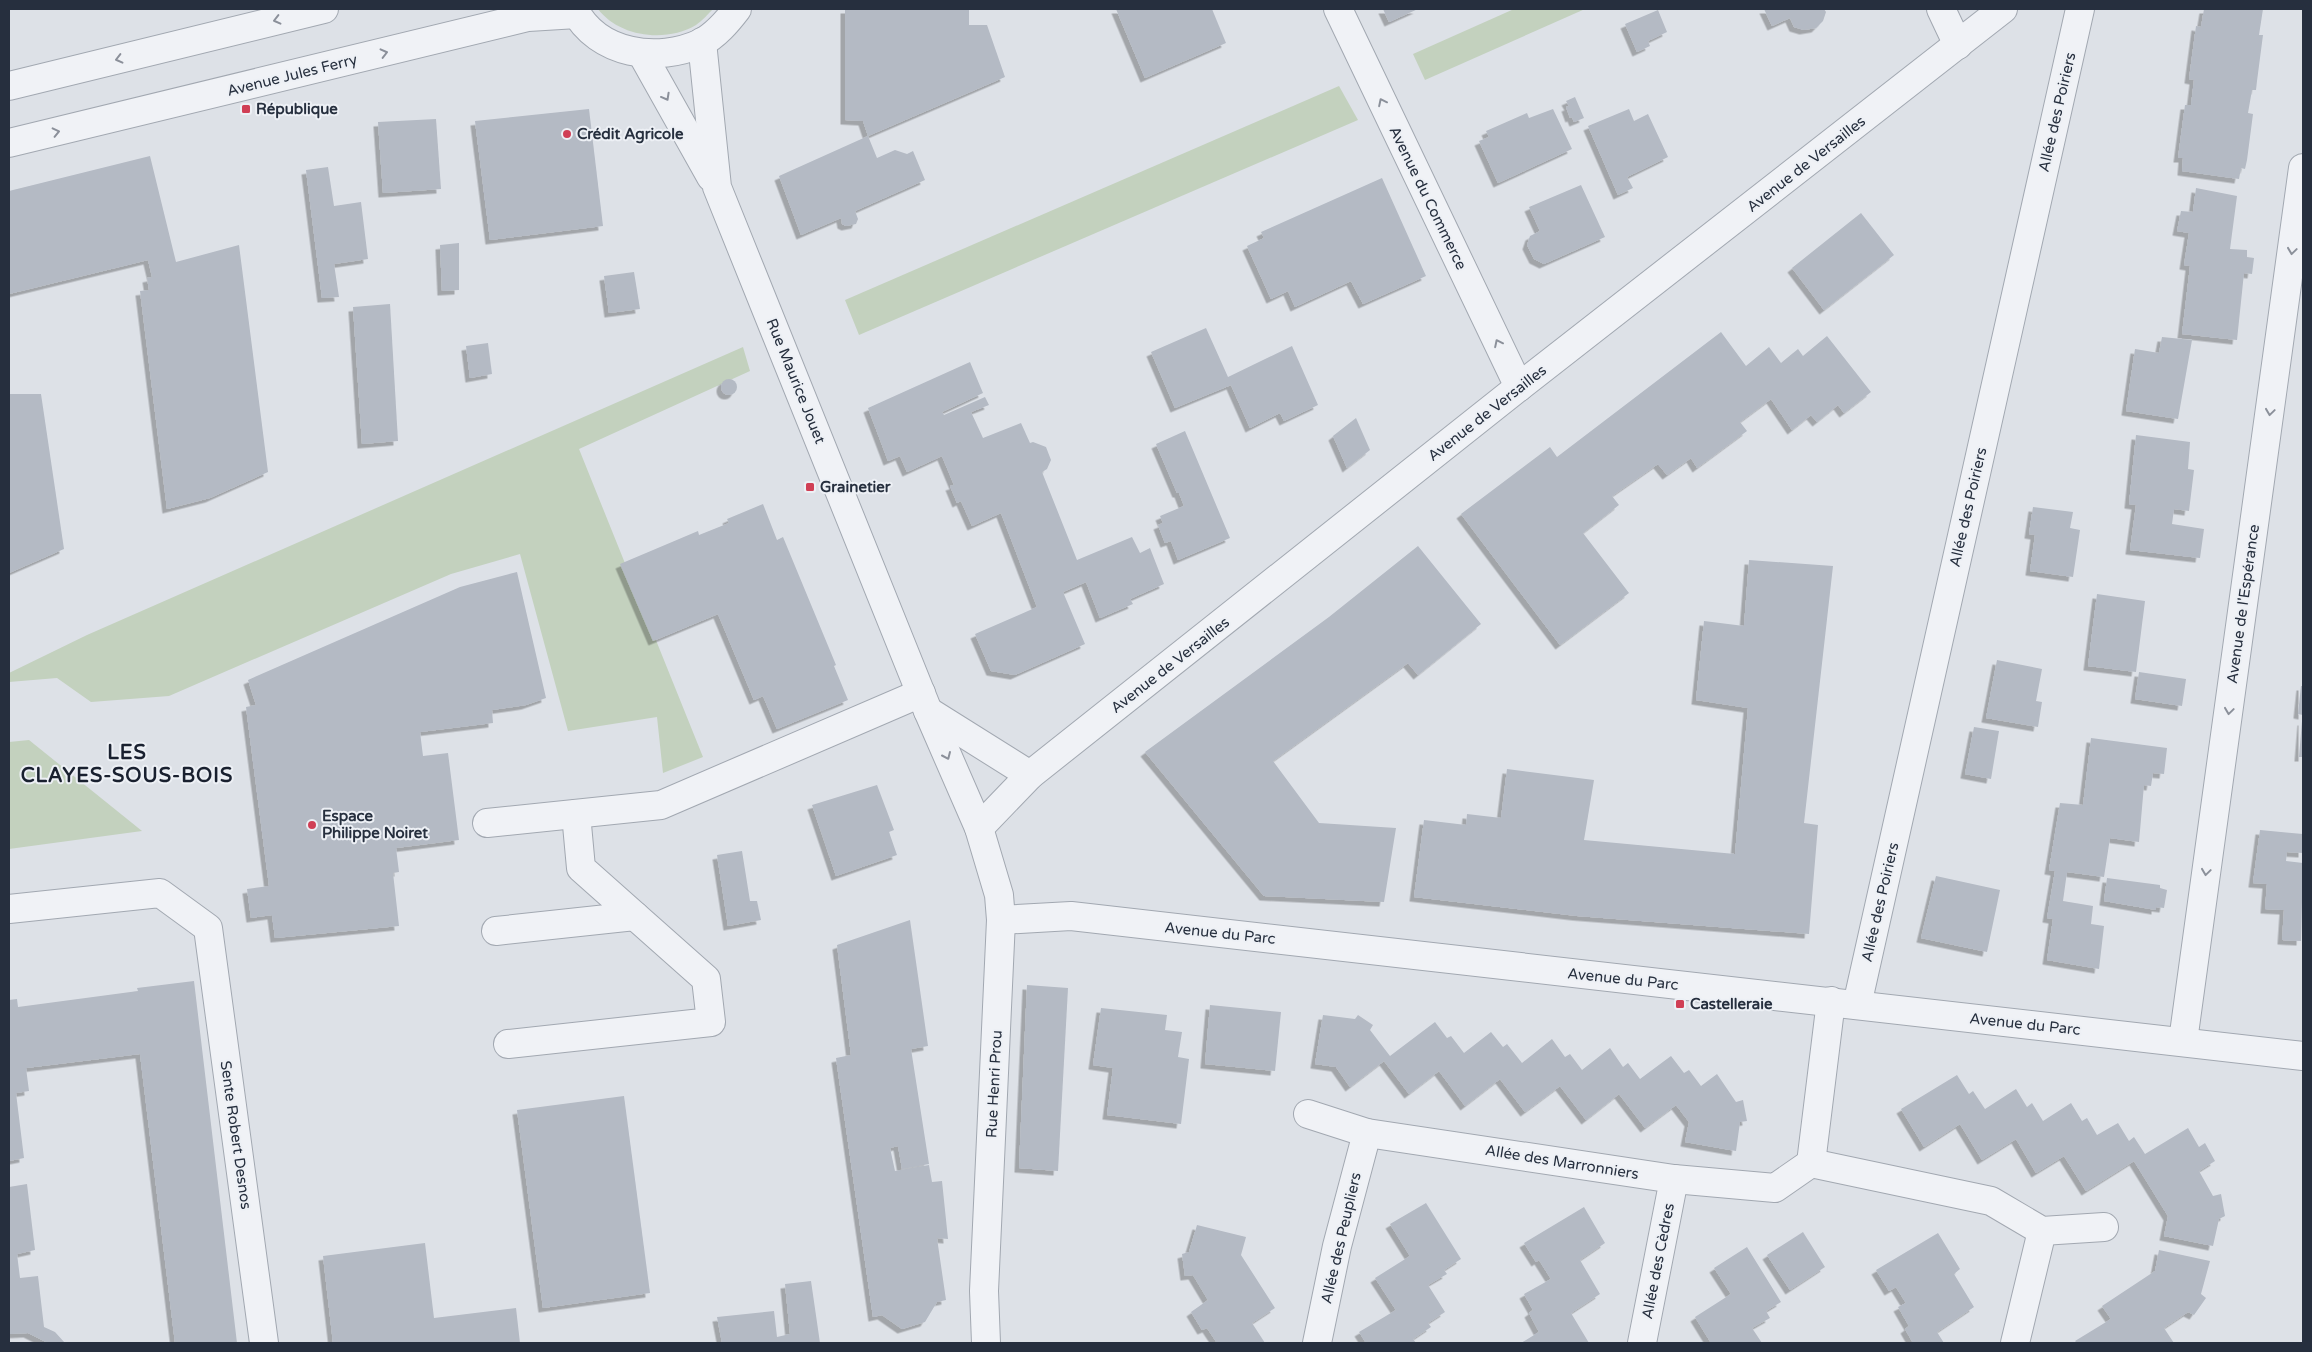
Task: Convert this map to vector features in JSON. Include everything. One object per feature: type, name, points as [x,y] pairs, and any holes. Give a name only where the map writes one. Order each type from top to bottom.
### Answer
[{"type":"street","points":[[9,86],[324,9]]},
{"type":"street","points":[[575,12],[595,34],[617,47],[642,54],[673,53],[702,42],[723,27],[736,9]]},
{"type":"street","name":"Avenue du Commerce","points":[[1338,9],[1519,387]]},
{"type":"street","points":[[1940,9],[1958,45]]},
{"type":"street","name":"Avenue de Versailles","points":[[980,828],[1030,775],[1519,387],[2003,9]]},
{"type":"street","name":"Allée des Poiriers","points":[[1844,1003],[2080,9]]},
{"type":"street","name":"Avenue Jules Ferry","points":[[9,143],[528,17],[575,12]]},
{"type":"street","name":"Rue Maurice Jouet","points":[[702,42],[717,187],[924,702],[980,828]]},
{"type":"street","points":[[642,54],[717,187]]},
{"type":"street","name":"Avenue de l'Espérance","points":[[2183,1041],[2303,168]]},
{"type":"street","points":[[487,823],[661,805],[924,702],[1030,775]]},
{"type":"street","points":[[508,1044],[711,1022],[706,978],[581,868],[576,814]]},
{"type":"street","name":"Rue Henri Prou","points":[[980,828],[999,895],[1001,920],[984,1291],[986,1343]]},
{"type":"street","name":"Sente Robert Desnos","points":[[9,909],[160,892],[208,928],[264,1343]]},
{"type":"street","points":[[496,931],[635,916]]},
{"type":"street","name":"Avenue du Parc","points":[[1001,920],[1071,916],[2303,1056]]},
{"type":"street","points":[[1844,1003],[1811,1163],[1991,1201],[2042,1231],[2104,1226]]},
{"type":"street","name":"Allée des Marronniers","points":[[1308,1114],[1367,1133],[1674,1179],[1775,1188],[1811,1163]]},
{"type":"street","name":"Allée des Peupliers","points":[[1317,1343],[1337,1246],[1367,1133]]},
{"type":"street","name":"Allée des Cèdres","points":[[1642,1343],[1674,1179]]},
{"type":"street","points":[[2015,1343],[2042,1231]]},
{"type":"green space","points":[[598,9],[713,9],[696,25],[684,31],[657,35],[630,31],[618,26]]},
{"type":"green space","points":[[1514,9],[1585,9],[1425,80],[1413,54]]},
{"type":"green space","points":[[1339,86],[1358,120],[859,335],[845,300]]},
{"type":"green space","points":[[743,347],[750,371],[579,449],[703,757],[663,773],[657,717],[568,731],[520,554],[451,574],[169,696],[91,702],[57,678],[9,682],[9,673],[87,635]]},
{"type":"green space","points":[[29,740],[142,831],[9,849],[9,742]]},
{"type":"building","points":[[845,9],[969,9],[969,25],[987,25],[1005,77],[868,136],[863,121],[845,120]]},
{"type":"building","points":[[1116,9],[1212,9],[1226,43],[1145,78]]},
{"type":"building","points":[[1383,9],[1418,9],[1389,22]]},
{"type":"building","points":[[1764,9],[1824,9],[1826,12],[1823,21],[1816,28],[1804,30],[1794,27],[1790,18],[1772,26]]},
{"type":"building","points":[[2204,9],[2263,9],[2259,35],[2263,35],[2256,90],[2252,90],[2248,113],[2253,114],[2247,160],[2245,169],[2241,168],[2239,179],[2182,171],[2183,158],[2178,158],[2185,105],[2191,105],[2194,80],[2189,79],[2196,26],[2201,27]]},
{"type":"building","points":[[1658,10],[1667,32],[1648,41],[1650,46],[1637,52],[1625,24]]},
{"type":"building","points":[[1575,97],[1584,118],[1574,122],[1572,117],[1570,118],[1566,107],[1569,106],[1566,101]]},
{"type":"building","points":[[589,109],[603,226],[490,240],[475,121]]},
{"type":"building","points":[[1553,109],[1572,149],[1498,183],[1479,141],[1489,137],[1486,131],[1527,113],[1529,118]]},
{"type":"building","points":[[1629,109],[1634,121],[1648,114],[1668,157],[1627,177],[1633,188],[1618,195],[1588,126]]},
{"type":"building","points":[[436,119],[441,189],[383,193],[378,122]]},
{"type":"building","points":[[868,136],[877,158],[895,150],[907,154],[913,151],[925,180],[855,211],[858,219],[856,224],[846,226],[842,224],[841,218],[801,235],[779,176]]},
{"type":"building","points":[[150,156],[176,262],[239,245],[268,472],[210,498],[167,509],[140,291],[149,290],[147,278],[152,277],[148,260],[9,294],[9,191]]},
{"type":"building","points":[[328,167],[334,206],[361,202],[368,259],[334,264],[339,297],[322,298],[306,170]]},
{"type":"building","points":[[1382,178],[1426,276],[1363,304],[1351,281],[1295,307],[1288,291],[1271,299],[1247,246],[1264,238],[1261,232]]},
{"type":"building","points":[[1581,185],[1605,237],[1544,264],[1534,259],[1527,245],[1530,236],[1540,231],[1529,207]]},
{"type":"building","points":[[2196,188],[2237,196],[2230,249],[2247,250],[2247,257],[2254,258],[2252,274],[2244,273],[2237,340],[2182,334],[2190,266],[2184,265],[2189,233],[2177,231],[2181,211],[2193,212]]},
{"type":"building","points":[[1861,213],[1894,255],[1824,310],[1792,268]]},
{"type":"building","points":[[459,243],[459,290],[442,291],[440,245]]},
{"type":"building","points":[[634,272],[640,309],[609,313],[604,276]]},
{"type":"building","points":[[390,304],[398,441],[362,444],[353,307]]},
{"type":"building","points":[[1206,328],[1228,377],[1292,346],[1318,405],[1284,421],[1280,413],[1250,428],[1231,385],[1175,408],[1151,352]]},
{"type":"building","points":[[1721,332],[1746,366],[1769,347],[1781,363],[1798,349],[1803,356],[1827,336],[1871,392],[1844,413],[1838,405],[1817,422],[1811,415],[1792,430],[1771,399],[1740,422],[1747,431],[1697,468],[1691,458],[1667,475],[1658,464],[1612,496],[1619,505],[1583,533],[1629,593],[1560,645],[1461,514],[1550,447],[1557,457]]},
{"type":"building","points":[[2162,337],[2192,340],[2178,419],[2126,411],[2135,349],[2159,353]]},
{"type":"building","points":[[488,343],[492,374],[470,378],[466,346]]},
{"type":"building","points":[[970,362],[983,393],[942,412],[944,415],[985,397],[989,405],[971,412],[983,438],[1021,423],[1030,443],[1033,442],[1046,447],[1051,460],[1047,469],[1042,472],[1077,560],[1132,537],[1140,553],[1150,548],[1164,584],[1130,599],[1133,604],[1100,618],[1086,582],[1063,592],[1085,644],[1015,675],[991,671],[975,634],[1037,607],[1001,513],[972,526],[961,501],[957,503],[950,486],[954,485],[942,456],[907,472],[900,456],[888,461],[868,408]]},
{"type":"building","points":[[726,379],[732,379],[737,384],[735,393],[726,395],[721,390],[721,384]]},
{"type":"building","points":[[9,394],[41,394],[64,549],[9,573]]},
{"type":"building","points":[[1356,418],[1370,450],[1347,468],[1333,436]]},
{"type":"building","points":[[1185,431],[1230,538],[1178,560],[1171,541],[1165,543],[1158,525],[1163,523],[1160,516],[1184,506],[1156,444]]},
{"type":"building","points":[[2136,435],[2190,442],[2188,469],[2194,470],[2189,511],[2174,509],[2172,524],[2204,529],[2200,558],[2130,550],[2136,505],[2129,504]]},
{"type":"building","points":[[763,504],[777,540],[783,537],[836,665],[834,666],[848,700],[777,729],[763,696],[754,700],[718,614],[653,641],[620,564],[698,531],[699,535],[729,523],[727,519]]},
{"type":"building","points":[[2033,507],[2073,512],[2070,528],[2080,530],[2073,577],[2030,571],[2035,535],[2029,534]]},
{"type":"building","points":[[1418,546],[1481,624],[1418,675],[1408,663],[1273,761],[1319,823],[1396,828],[1384,902],[1264,896],[1145,752],[1329,617]]},
{"type":"building","points":[[1749,560],[1833,566],[1804,823],[1818,825],[1809,934],[1577,916],[1414,897],[1424,820],[1466,825],[1467,814],[1501,818],[1507,769],[1594,780],[1584,840],[1735,854],[1748,708],[1696,700],[1704,621],[1744,626]]},
{"type":"building","points":[[517,572],[546,698],[526,705],[492,710],[493,723],[420,732],[423,756],[448,753],[459,840],[396,848],[399,872],[393,873],[399,926],[275,938],[272,915],[251,918],[247,889],[269,886],[246,707],[256,705],[248,680],[460,587]]},
{"type":"building","points":[[2097,594],[2145,601],[2136,672],[2088,666]]},
{"type":"building","points":[[1997,660],[2042,669],[2036,701],[2042,702],[2038,727],[1986,718]]},
{"type":"building","points":[[2139,672],[2186,679],[2182,706],[2135,699]]},
{"type":"building","points":[[2301,686],[2303,686],[2303,715],[2298,714]]},
{"type":"building","points":[[2302,721],[2303,757],[2299,757]]},
{"type":"building","points":[[1974,727],[1999,731],[1991,779],[1965,774]]},
{"type":"building","points":[[2091,738],[2167,748],[2164,774],[2153,773],[2151,786],[2144,785],[2139,842],[2110,838],[2104,877],[2067,872],[2063,901],[2093,906],[2091,924],[2104,926],[2099,969],[2047,960],[2053,919],[2047,918],[2055,871],[2049,870],[2060,803],[2083,805]]},
{"type":"building","points":[[877,785],[894,830],[889,832],[897,855],[836,876],[812,805]]},
{"type":"building","points":[[2260,830],[2303,834],[2303,853],[2287,852],[2286,861],[2303,863],[2301,941],[2282,940],[2284,910],[2265,909],[2267,884],[2253,883]]},
{"type":"building","points":[[742,851],[750,901],[757,901],[761,920],[728,926],[717,855]]},
{"type":"building","points":[[1936,876],[2000,890],[1987,952],[1921,938]]},
{"type":"building","points":[[2107,878],[2160,885],[2160,888],[2167,890],[2164,908],[2156,907],[2156,910],[2104,901]]},
{"type":"building","points":[[910,920],[928,1046],[911,1049],[929,1164],[902,1169],[898,1146],[890,1148],[895,1171],[929,1165],[932,1182],[942,1181],[948,1239],[937,1238],[946,1300],[937,1302],[925,1322],[902,1329],[882,1315],[873,1317],[836,1058],[851,1055],[837,945]]},
{"type":"building","points":[[194,981],[237,1343],[175,1343],[140,1054],[26,1068],[29,1091],[16,1093],[24,1158],[9,1161],[9,1000],[17,999],[18,1007],[138,991],[137,988]]},
{"type":"building","points":[[1027,985],[1068,988],[1058,1171],[1019,1168]]},
{"type":"building","points":[[1210,1005],[1281,1012],[1275,1071],[1205,1064]]},
{"type":"building","points":[[1101,1008],[1167,1015],[1165,1030],[1182,1032],[1178,1057],[1189,1059],[1181,1124],[1107,1115],[1113,1068],[1093,1065]]},
{"type":"building","points":[[1323,1015],[1355,1019],[1358,1015],[1373,1025],[1370,1030],[1390,1056],[1435,1022],[1447,1038],[1451,1036],[1464,1053],[1491,1032],[1503,1047],[1507,1044],[1522,1063],[1552,1039],[1565,1057],[1570,1054],[1582,1070],[1610,1048],[1623,1067],[1628,1063],[1640,1079],[1671,1056],[1684,1073],[1689,1070],[1701,1086],[1717,1074],[1736,1102],[1743,1100],[1747,1121],[1740,1122],[1736,1151],[1685,1142],[1689,1122],[1676,1105],[1645,1128],[1619,1094],[1586,1120],[1560,1086],[1525,1112],[1500,1079],[1465,1106],[1439,1071],[1409,1094],[1384,1061],[1350,1087],[1336,1067],[1315,1064]]},
{"type":"building","points":[[1957,1075],[1969,1094],[1973,1091],[1985,1109],[2016,1089],[2027,1107],[2032,1103],[2043,1121],[2071,1103],[2082,1121],[2087,1118],[2097,1135],[2118,1123],[2129,1141],[2134,1137],[2145,1154],[2188,1128],[2199,1147],[2205,1143],[2215,1161],[2199,1171],[2213,1196],[2221,1194],[2225,1216],[2219,1219],[2213,1246],[2164,1236],[2168,1216],[2134,1161],[2086,1191],[2064,1156],[2036,1173],[2016,1139],[1982,1160],[1960,1124],[1924,1147],[1901,1109]]},
{"type":"building","points":[[624,1096],[650,1293],[543,1308],[517,1110]]},
{"type":"building","points":[[27,1184],[35,1250],[17,1254],[20,1278],[38,1276],[44,1327],[55,1332],[65,1343],[48,1343],[28,1333],[9,1334],[9,1187]]},
{"type":"building","points":[[1426,1203],[1461,1259],[1444,1270],[1447,1274],[1428,1285],[1445,1312],[1428,1323],[1431,1327],[1413,1339],[1416,1343],[1366,1343],[1359,1332],[1396,1310],[1375,1278],[1410,1256],[1390,1224]]},
{"type":"building","points":[[1584,1207],[1605,1243],[1580,1260],[1600,1294],[1571,1313],[1589,1343],[1521,1343],[1539,1332],[1529,1313],[1533,1310],[1524,1294],[1551,1279],[1539,1260],[1536,1262],[1524,1243]]},
{"type":"building","points":[[1197,1225],[1246,1237],[1241,1255],[1275,1308],[1252,1323],[1265,1343],[1217,1343],[1207,1328],[1202,1330],[1191,1312],[1208,1300],[1193,1275],[1185,1276],[1182,1254],[1189,1252]]},
{"type":"building","points":[[1803,1232],[1825,1267],[1790,1290],[1767,1255]]},
{"type":"building","points":[[1938,1233],[1960,1269],[1954,1274],[1974,1307],[1937,1332],[1944,1343],[1913,1343],[1905,1329],[1909,1326],[1898,1307],[1906,1303],[1896,1287],[1889,1291],[1876,1270]]},
{"type":"building","points":[[425,1243],[434,1318],[516,1308],[520,1343],[333,1343],[323,1256]]},
{"type":"building","points":[[1747,1247],[1781,1302],[1766,1311],[1770,1318],[1752,1328],[1762,1343],[1711,1343],[1695,1317],[1731,1294],[1714,1268]]},
{"type":"building","points":[[2159,1250],[2210,1261],[2201,1294],[2206,1298],[2194,1315],[2188,1312],[2164,1328],[2174,1343],[2077,1343],[2075,1341],[2111,1319],[2102,1306],[2155,1271]]},
{"type":"building","points":[[811,1281],[820,1343],[722,1343],[717,1317],[774,1311],[777,1337],[790,1334],[785,1284]]},
{"type":"place","name":"République","points":[[246,109]]},
{"type":"place","name":"Crédit Agricole","points":[[567,134]]},
{"type":"place","name":"Grainetier","points":[[810,487]]},
{"type":"place","name":"Espace Philippe Noiret","points":[[312,825]]},
{"type":"place","name":"Castelleraie","points":[[1680,1004]]},
{"type":"district","name":"LES CLAYES-SOUS-BOIS","points":[[127,764]]}]
